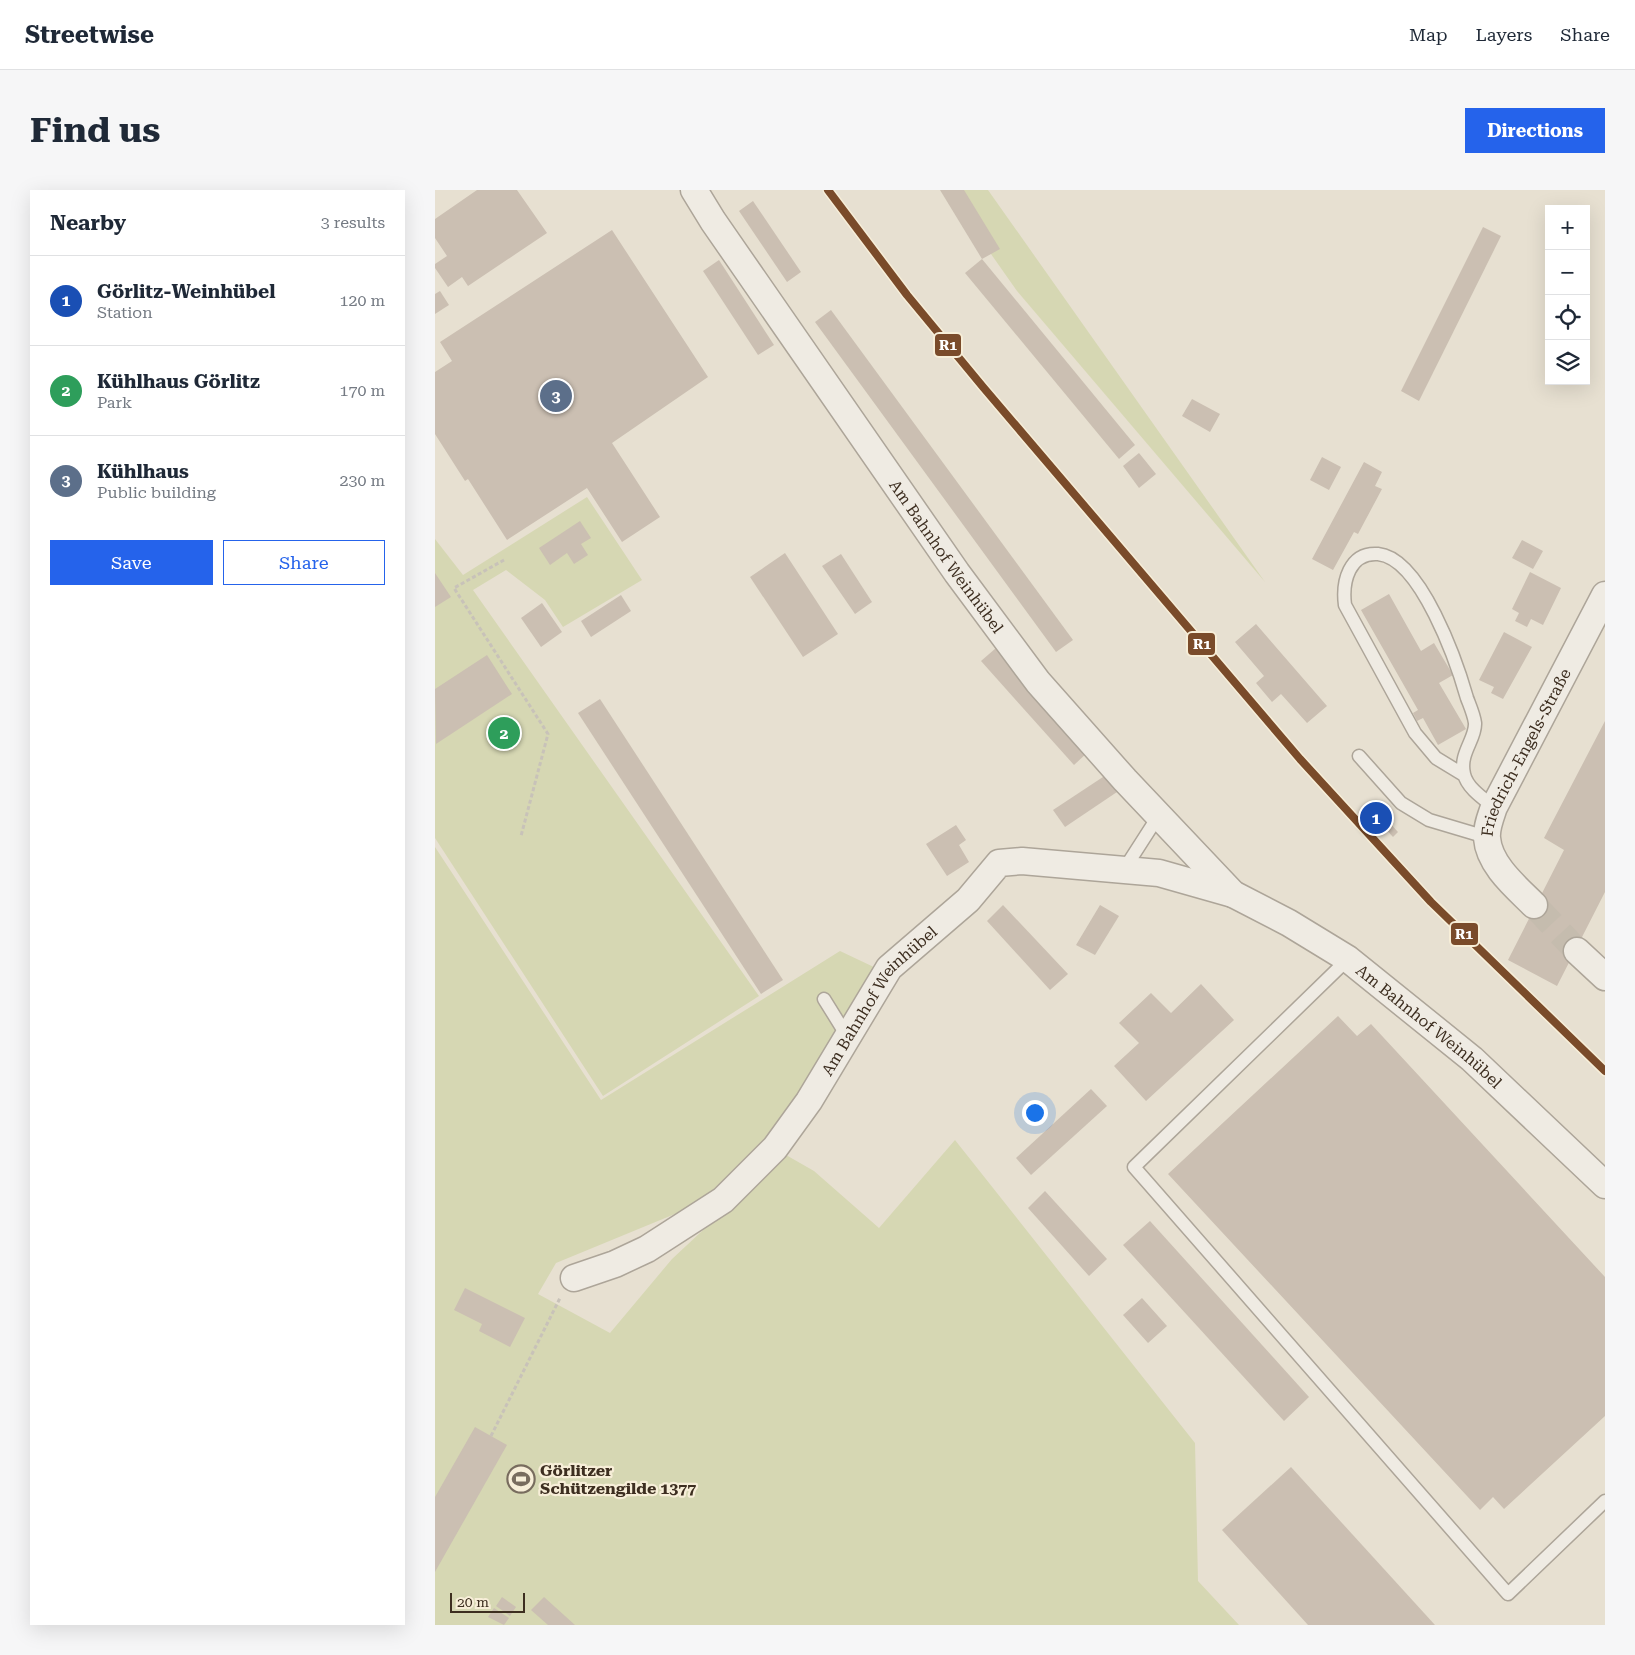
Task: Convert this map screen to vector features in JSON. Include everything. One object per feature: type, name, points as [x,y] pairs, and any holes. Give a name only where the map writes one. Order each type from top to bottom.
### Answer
[{"type":"street","name":"Am Bahnhof Weinhübel","points":[[694,190],[713,221],[957,573],[1038,682],[1233,894]]},
{"type":"street","name":"Friedrich-Engels-Straße","points":[[1534,905],[1501,870],[1491,854],[1487,837],[1494,807],[1605,595]]},
{"type":"street","name":"Am Bahnhof Weinhübel","points":[[574,1278],[615,1264],[647,1249],[723,1200],[775,1148],[809,1101],[889,968],[968,900],[999,863],[1022,860],[1125,868],[1159,873],[1233,894],[1289,923],[1347,959],[1471,1059],[1605,1185]]},
{"type":"street","points":[[1577,951],[1605,976]]},
{"type":"lane","points":[[1464,775],[1436,758],[1415,733],[1345,605],[1344,582],[1348,570],[1359,559],[1369,554],[1382,554],[1395,561],[1411,575],[1438,619],[1456,659],[1475,724],[1463,759],[1464,775],[1473,790],[1494,807]]},
{"type":"lane","points":[[1359,756],[1401,803],[1429,820],[1487,837]]},
{"type":"lane","points":[[1125,868],[1159,815]]},
{"type":"lane","points":[[1347,959],[1134,1167],[1508,1594],[1605,1501]]},
{"type":"lane","points":[[824,999],[847,1036]]},
{"type":"path","points":[[504,560],[454,588],[548,734],[521,836]]},
{"type":"path","points":[[491,1436],[550,1315],[574,1278]]},
{"type":"green space","points":[[946,190],[988,190],[1265,582],[1017,291]]},
{"type":"green space","points":[[587,497],[642,580],[563,627],[545,600],[506,570],[473,590],[759,996],[603,1096],[435,838],[435,539],[463,575]]},
{"type":"green space","points":[[435,847],[601,1100],[840,951],[878,969],[770,1146],[721,1195],[556,1263],[538,1294],[610,1333],[672,1259],[730,1205],[779,1151],[814,1171],[879,1228],[955,1140],[1195,1443],[1198,1581],[1239,1625],[435,1625]]},
{"type":"building","points":[[477,190],[517,190],[547,233],[468,286],[462,277],[448,287],[435,268],[435,264],[447,256],[435,238],[435,219]]},
{"type":"building","points":[[940,190],[964,190],[1000,249],[982,259]]},
{"type":"building","points":[[753,201],[801,272],[787,282],[739,211]]},
{"type":"building","points":[[1483,227],[1501,236],[1419,401],[1401,391]]},
{"type":"building","points":[[612,230],[708,377],[612,443],[660,517],[622,542],[587,488],[507,540],[468,479],[465,481],[435,434],[435,372],[452,361],[440,342]]},
{"type":"building","points":[[982,259],[1135,445],[1119,459],[965,273]]},
{"type":"building","points":[[719,260],[774,345],[758,355],[703,271]]},
{"type":"building","points":[[440,291],[449,305],[435,314],[435,294]]},
{"type":"building","points":[[831,310],[1073,640],[1056,652],[815,322]]},
{"type":"building","points":[[1192,399],[1220,414],[1210,432],[1182,416]]},
{"type":"building","points":[[1139,453],[1156,474],[1139,488],[1123,466]]},
{"type":"building","points":[[1322,457],[1341,467],[1329,490],[1310,480]]},
{"type":"building","points":[[1364,462],[1382,472],[1375,486],[1382,489],[1358,534],[1354,532],[1333,570],[1312,559]]},
{"type":"building","points":[[580,521],[591,538],[581,544],[588,555],[574,564],[567,553],[550,565],[539,548]]},
{"type":"building","points":[[1522,540],[1543,551],[1533,569],[1512,558]]},
{"type":"building","points":[[785,553],[838,634],[803,657],[750,577]]},
{"type":"building","points":[[841,554],[872,602],[855,614],[822,566]]},
{"type":"building","points":[[1530,572],[1561,588],[1543,625],[1531,619],[1527,627],[1515,621],[1519,613],[1512,609]]},
{"type":"building","points":[[435,573],[451,597],[435,607]]},
{"type":"building","points":[[1389,594],[1421,651],[1434,643],[1453,675],[1439,683],[1466,729],[1438,745],[1423,718],[1417,721],[1413,713],[1418,710],[1361,610]]},
{"type":"building","points":[[621,595],[631,611],[591,637],[581,621]]},
{"type":"building","points":[[542,603],[562,632],[541,647],[521,618]]},
{"type":"building","points":[[1256,624],[1327,706],[1307,723],[1281,694],[1272,702],[1256,683],[1264,676],[1235,642]]},
{"type":"building","points":[[1504,632],[1532,647],[1503,699],[1491,693],[1494,687],[1479,680]]},
{"type":"building","points":[[996,648],[1088,752],[1074,765],[981,661]]},
{"type":"building","points":[[487,655],[512,694],[436,744],[435,689]]},
{"type":"building","points":[[600,699],[783,980],[761,994],[578,713]]},
{"type":"building","points":[[1605,721],[1605,892],[1557,986],[1508,960],[1564,850],[1544,838]]},
{"type":"building","points":[[1106,775],[1117,792],[1065,827],[1053,810]]},
{"type":"building","points":[[1388,821],[1398,832],[1393,837],[1383,826]]},
{"type":"building","points":[[956,825],[966,840],[959,845],[969,862],[947,876],[926,844]]},
{"type":"building","points":[[1003,905],[1068,974],[1050,990],[987,921]]},
{"type":"building","points":[[1100,905],[1119,916],[1095,955],[1076,945]]},
{"type":"building","points":[[1201,984],[1234,1020],[1146,1101],[1114,1066],[1139,1043],[1119,1023],[1151,993],[1171,1013]]},
{"type":"building","points":[[1338,1016],[1357,1036],[1371,1024],[1605,1277],[1605,1416],[1504,1509],[1493,1497],[1480,1510],[1168,1174]]},
{"type":"building","points":[[1091,1089],[1107,1106],[1031,1175],[1016,1158]]},
{"type":"building","points":[[1045,1191],[1107,1259],[1089,1276],[1028,1208]]},
{"type":"building","points":[[1150,1221],[1309,1397],[1284,1421],[1123,1245]]},
{"type":"building","points":[[465,1288],[525,1318],[510,1347],[479,1331],[482,1324],[454,1310]]},
{"type":"building","points":[[1142,1298],[1167,1326],[1148,1343],[1123,1315]]},
{"type":"building","points":[[475,1427],[507,1445],[435,1572],[435,1497]]},
{"type":"building","points":[[1291,1467],[1435,1625],[1308,1625],[1222,1530]]},
{"type":"building","points":[[502,1597],[516,1607],[510,1616],[496,1606]]},
{"type":"building","points":[[544,1597],[575,1625],[548,1625],[531,1610]]},
{"type":"building","points":[[494,1608],[509,1618],[504,1625],[488,1617]]},
{"type":"tunnel","points":[[1534,905],[1577,951]]},
{"type":"transit line","name":"R1","points":[[828,190],[907,295],[983,387],[1300,759],[1431,902],[1605,1071]]},
{"type":"place","name":"Kühlhaus","points":[[556,396]]},
{"type":"place","name":"Kühlhaus Görlitz","points":[[504,733]]},
{"type":"place","name":"Görlitz-Weinhübel","points":[[1376,818]]},
{"type":"place","name":"Görlitzer Schützengilde 1377","points":[[521,1479]]}]
